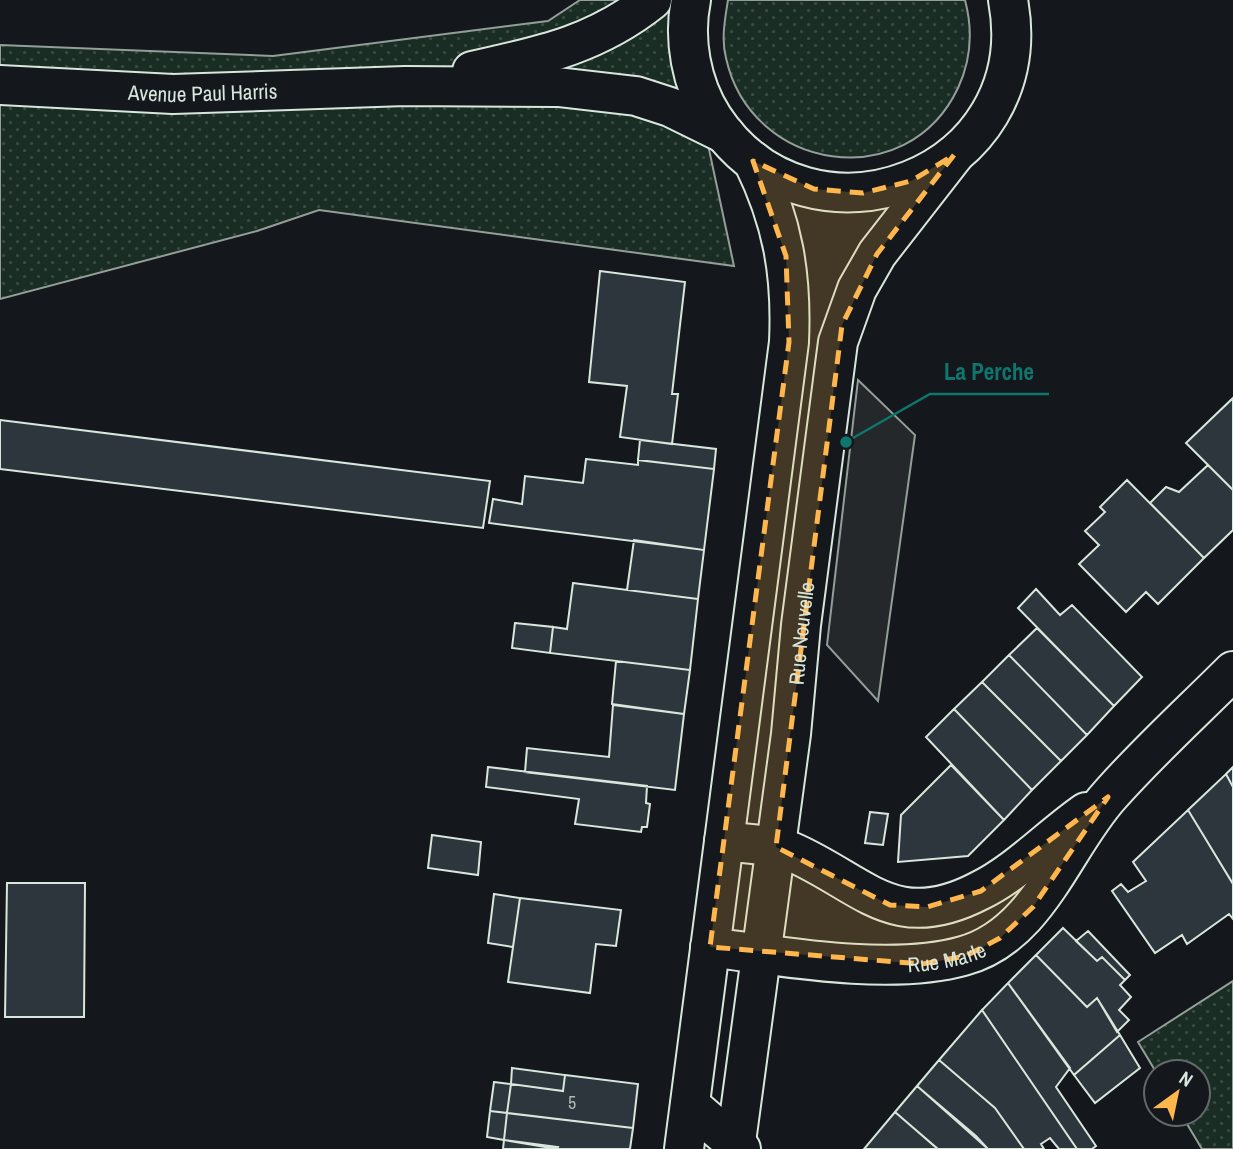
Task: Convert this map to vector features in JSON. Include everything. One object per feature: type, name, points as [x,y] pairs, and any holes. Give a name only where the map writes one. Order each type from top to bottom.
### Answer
[{"type":"main road","name":"Avenue Paul Harris","points":[[405,86],[545,55],[587,41],[627,20],[652,0]]},
{"type":"main road","points":[[691,0],[688,26],[692,68],[706,107],[725,134],[753,161],[781,178],[814,189],[863,193],[911,181],[954,155],[985,120],[1005,77],[1011,46],[1008,0]]},
{"type":"main road","name":"Avenue Paul Harris","points":[[0,85],[173,94],[405,86],[558,87],[610,91],[670,107],[725,134]]},
{"type":"main road","name":"Rue Nouvelle","points":[[737,1148],[760,954],[776,847],[823,441],[840,333],[857,289],[877,254],[954,155]]},
{"type":"main road","points":[[684,1149],[779,428],[791,295],[780,229],[753,161]]},
{"type":"main road","name":"Rue Marle","points":[[724,841],[776,847],[800,856],[890,905],[927,907],[981,891],[1108,797],[1233,671]]},
{"type":"main road","name":"Rue Marle","points":[[710,947],[760,954],[922,964],[966,956],[1000,938],[1033,907],[1108,797]]},
{"type":"main road","points":[[690,1105],[737,1148]]},
{"type":"highlighted area","points":[[954,155],[877,254],[842,325],[776,847],[890,905],[927,907],[981,891],[1108,797],[1033,907],[1000,938],[966,956],[922,964],[710,947],[789,342],[786,256],[753,161],[814,189],[863,193],[911,181]]},
{"type":"green space","points":[[580,0],[677,0],[734,266],[319,210],[257,231],[0,299],[0,45],[273,56],[548,21]]},
{"type":"green space","points":[[728,0],[965,0],[970,34],[966,67],[958,88],[934,122],[904,145],[869,156],[832,156],[797,146],[766,126],[741,96],[726,58],[724,44]]},
{"type":"green space","points":[[1233,981],[1233,1149],[1202,1149],[1189,1128],[1212,1128],[1212,1058],[1148,1058],[1138,1042]]},
{"type":"shaded area","points":[[858,380],[915,435],[878,701],[827,645]]},
{"type":"building","points":[[600,271],[685,282],[672,394],[678,394],[672,444],[620,437],[627,386],[589,382]]},
{"type":"building","points":[[1233,398],[1233,490],[1186,443]]},
{"type":"building","points":[[0,420],[490,481],[483,528],[0,469]]},
{"type":"building","points":[[640,440],[716,449],[714,469],[638,460]]},
{"type":"building","points":[[586,459],[638,465],[638,460],[714,469],[704,550],[489,523],[493,499],[522,504],[525,476],[583,483]]},
{"type":"building","points":[[1208,465],[1233,490],[1233,530],[1204,558],[1150,503],[1166,487],[1179,492]]},
{"type":"building","points":[[1127,480],[1204,558],[1158,604],[1146,592],[1126,612],[1079,564],[1099,545],[1085,531],[1105,512],[1100,507]]},
{"type":"building","points":[[634,540],[704,550],[698,599],[627,590]]},
{"type":"building","points":[[573,583],[698,599],[690,670],[550,653],[553,627],[567,629]]},
{"type":"building","points":[[1036,589],[1060,615],[1072,605],[1142,677],[1114,706],[1018,608]]},
{"type":"building","points":[[515,623],[553,627],[550,653],[512,648]]},
{"type":"building","points":[[1037,628],[1114,706],[1087,735],[1009,655]]},
{"type":"building","points":[[1009,655],[1087,735],[1061,761],[982,682]]},
{"type":"building","points":[[616,661],[690,670],[684,714],[612,704]]},
{"type":"building","points":[[982,682],[1061,761],[1032,790],[954,709]]},
{"type":"building","points":[[613,705],[684,714],[675,790],[525,772],[527,748],[609,757]]},
{"type":"building","points":[[954,709],[1032,790],[1004,820],[926,737]]},
{"type":"building","points":[[951,765],[1004,820],[968,856],[898,862],[901,815]]},
{"type":"building","points":[[488,767],[647,786],[646,803],[650,804],[647,827],[642,827],[641,832],[575,824],[579,799],[486,787]]},
{"type":"building","points":[[1233,767],[1233,787],[1226,774]]},
{"type":"building","points":[[1226,774],[1233,787],[1233,884],[1188,810]]},
{"type":"building","points":[[1188,810],[1233,884],[1233,919],[1229,914],[1187,944],[1182,935],[1155,953],[1112,891],[1121,884],[1128,892],[1146,881],[1133,862]]},
{"type":"building","points":[[870,812],[888,814],[883,845],[865,843]]},
{"type":"building","points":[[432,835],[481,842],[478,875],[428,868]]},
{"type":"building","points":[[7,883],[85,883],[84,1017],[5,1017]]},
{"type":"building","points":[[494,894],[520,898],[513,947],[488,943]]},
{"type":"building","points":[[520,898],[621,910],[616,946],[596,944],[590,993],[508,982]]},
{"type":"building","points":[[1063,928],[1097,961],[1102,957],[1125,980],[1120,985],[1131,997],[1119,1010],[1129,1020],[1117,1032],[1097,998],[1087,1007],[1036,955]]},
{"type":"building","points":[[1088,931],[1130,975],[1125,980],[1102,957],[1097,961],[1076,941]]},
{"type":"building","points":[[1036,955],[1087,1007],[1097,998],[1120,1035],[1074,1075],[1008,983]]},
{"type":"building","points":[[1008,983],[1070,1068],[1056,1087],[1096,1146],[1092,1149],[1077,1149],[982,1010]]},
{"type":"building","points":[[982,1010],[1077,1149],[1059,1149],[1050,1138],[1041,1144],[1044,1149],[1024,1149],[995,1108],[939,1060]]},
{"type":"building","points":[[1120,1035],[1140,1068],[1095,1103],[1074,1075]]},
{"type":"building","points":[[939,1060],[995,1108],[1024,1149],[988,1149],[917,1086]]},
{"type":"building","points":[[512,1068],[565,1075],[563,1091],[511,1084]]},
{"type":"building","points":[[565,1075],[638,1084],[633,1128],[507,1113],[511,1084],[563,1091]]},
{"type":"building","points":[[494,1082],[511,1084],[507,1113],[490,1111]]},
{"type":"building","points":[[917,1086],[988,1149],[938,1149],[895,1112]]},
{"type":"building","points":[[490,1111],[507,1113],[504,1140],[487,1137]]},
{"type":"building","points":[[895,1112],[933,1145],[938,1149],[864,1149]]},
{"type":"building","points":[[507,1113],[633,1128],[630,1149],[557,1149],[504,1140]]},
{"type":"building","points":[[504,1140],[558,1147],[503,1149]]},
{"type":"place","name":"La Perche","points":[[846,442]]}]
